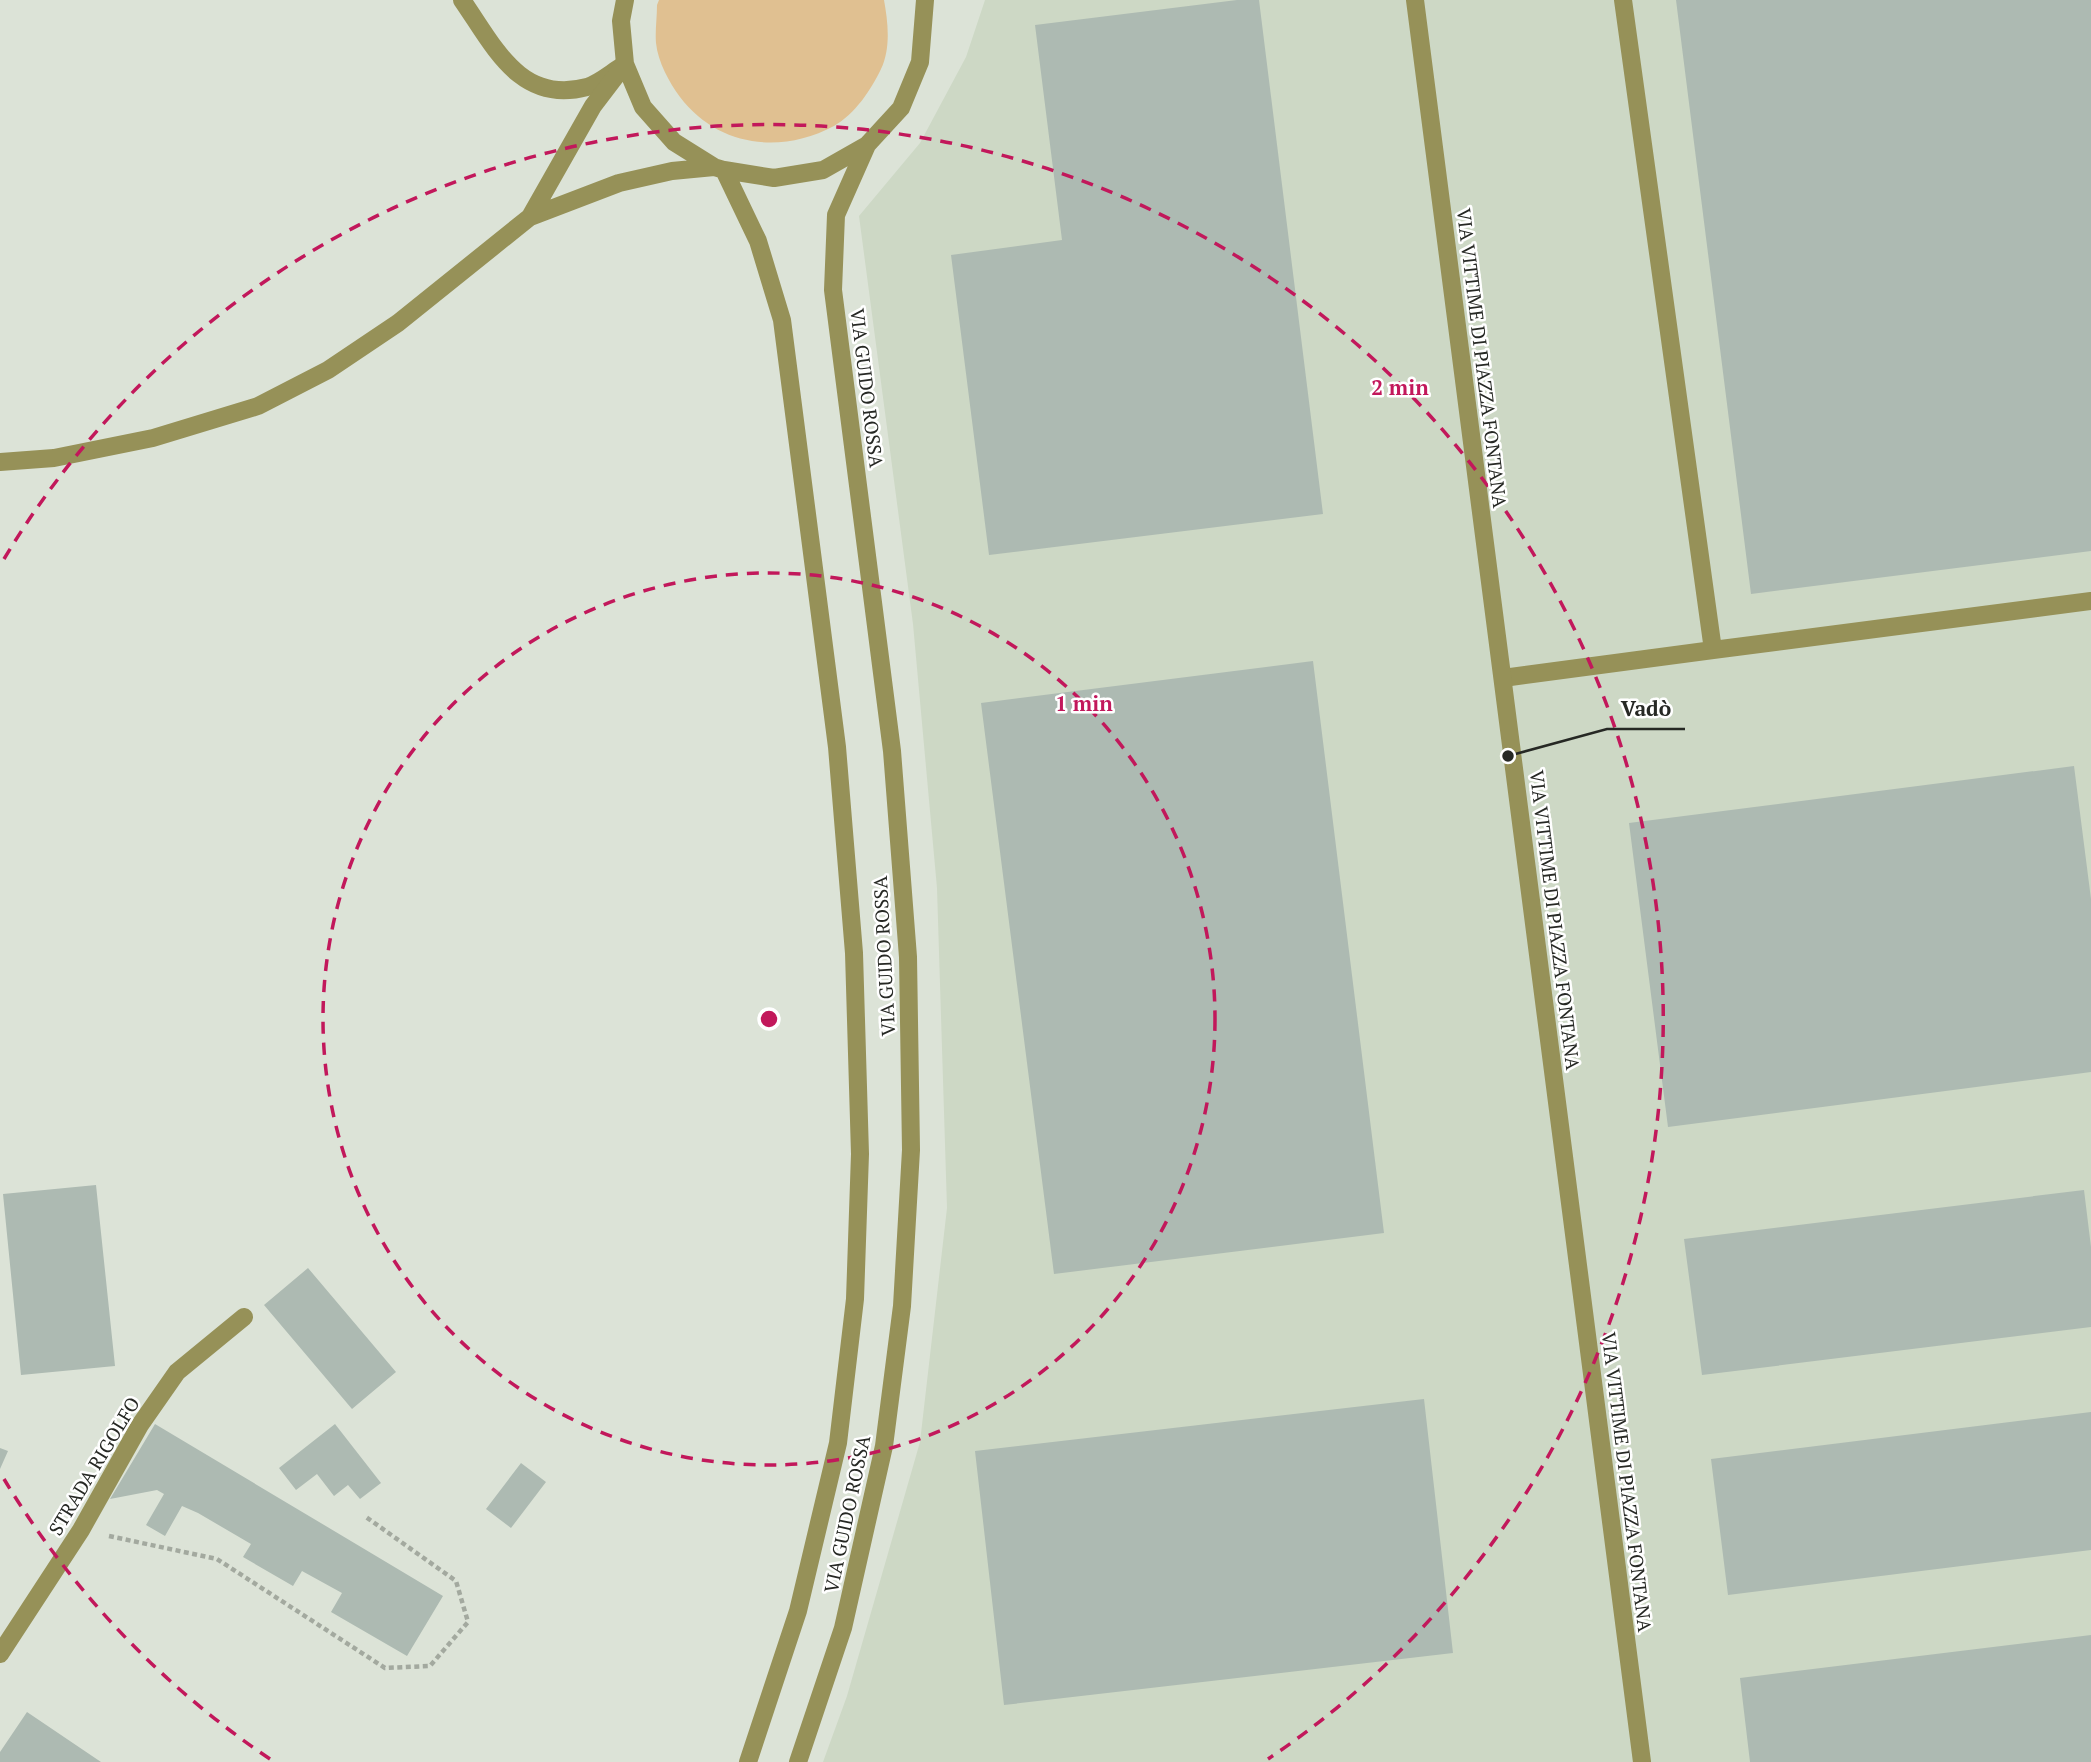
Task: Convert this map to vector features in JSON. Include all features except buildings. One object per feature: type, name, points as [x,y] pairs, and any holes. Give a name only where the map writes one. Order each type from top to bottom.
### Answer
[{"type":"street","points":[[462,0],[508,67],[529,82],[556,90],[589,86],[625,64]]},
{"type":"street","name":"VIA GUIDO ROSSA","points":[[625,0],[621,21],[625,64],[643,107],[674,142],[719,168],[774,178],[823,170],[867,145],[901,108],[920,62],[925,0]]},
{"type":"street","name":"VIA VITTIME DI PIAZZA FONTANA","points":[[1415,0],[1642,1762]]},
{"type":"street","points":[[1623,0],[1713,650]]},
{"type":"street","points":[[530,217],[593,106],[625,64]]},
{"type":"street","name":"VIA GUIDO ROSSA","points":[[799,1762],[843,1628],[884,1446],[902,1306],[911,1150],[908,957],[892,751],[833,290],[836,215],[867,145]]},
{"type":"street","points":[[0,461],[54,458],[153,438],[258,406],[328,370],[398,323],[530,217],[619,183],[672,171],[719,168]]},
{"type":"street","name":"VIA GUIDO ROSSA","points":[[719,168],[758,240],[782,320],[836,747],[854,953],[860,1154],[855,1299],[838,1443],[798,1611],[748,1762]]},
{"type":"street","points":[[1503,678],[2091,601]]},
{"type":"street","name":"STRADA RIGOLFO","points":[[0,1654],[80,1530],[140,1425],[177,1372],[244,1317]]},
{"type":"path","points":[[80,1530],[217,1559],[385,1668],[430,1666],[468,1622],[456,1581],[366,1517]]},
{"type":"shaded area","points":[[659,0],[884,0],[888,35],[884,61],[862,101],[834,126],[792,141],[751,141],[712,126],[695,114],[676,91],[657,50]]},
{"type":"shaded area","points":[[985,0],[2091,0],[2091,1762],[823,1762],[847,1696],[920,1442],[947,1208],[937,888],[913,624],[859,216],[920,143],[966,57]]},
{"type":"place","name":"Vadò","points":[[1508,756]]}]
